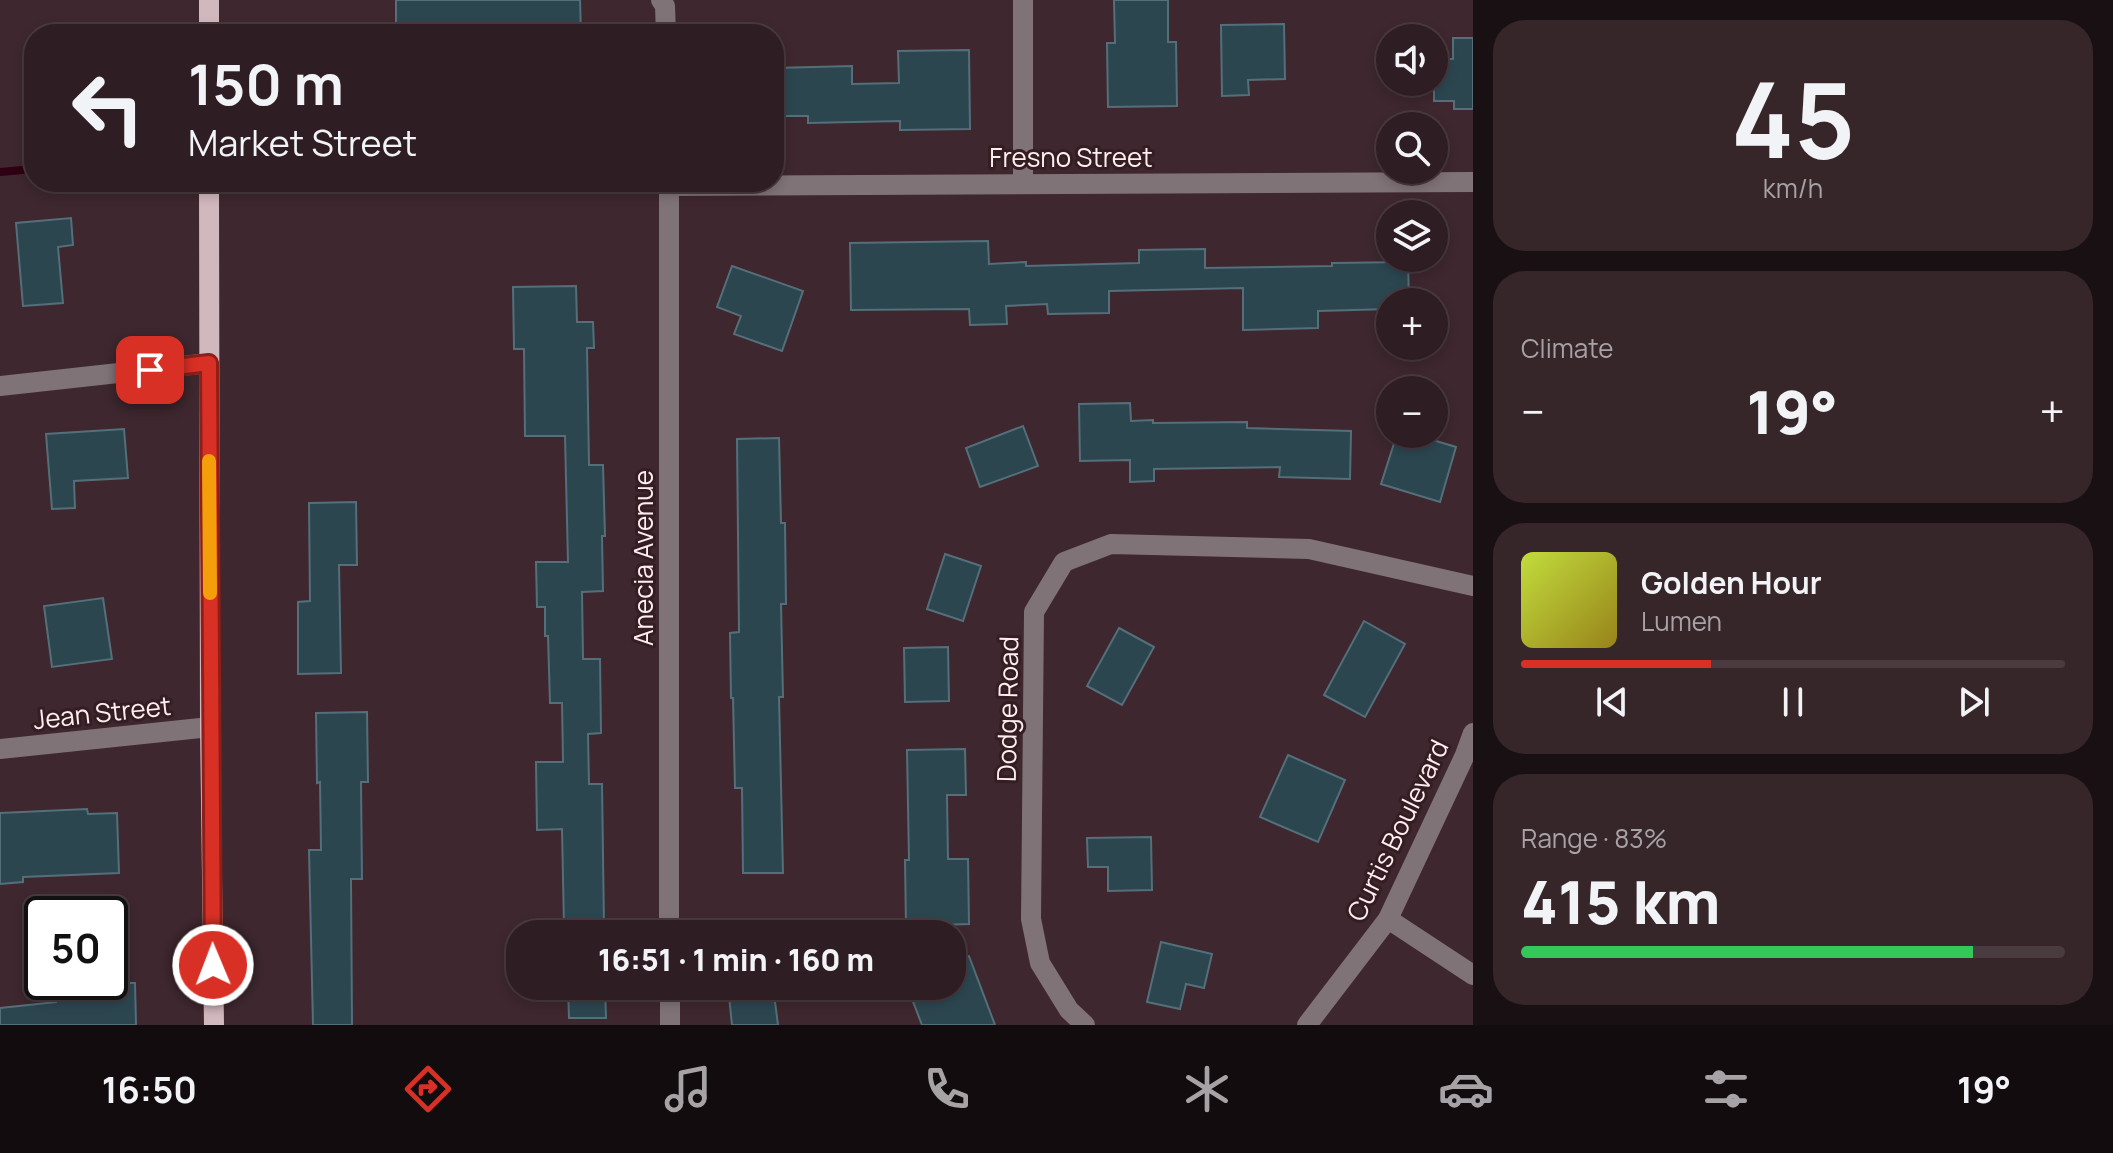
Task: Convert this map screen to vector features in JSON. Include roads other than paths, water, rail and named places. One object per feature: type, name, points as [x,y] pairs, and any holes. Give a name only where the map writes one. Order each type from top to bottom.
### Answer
[{"type":"main road","points":[[209,0],[209,24]]},
{"type":"main road","points":[[209,192],[214,1025]]},
{"type":"street","points":[[661,0],[665,6],[666,24]]},
{"type":"street","points":[[1023,0],[1023,183]]},
{"type":"street","name":"Fresno Street","points":[[784,184],[1473,182]]},
{"type":"street","name":"Anecia Avenue","points":[[669,192],[669,920]]},
{"type":"street","points":[[0,386],[209,363]]},
{"type":"street","name":"Dodge Road","points":[[1085,1025],[1069,1010],[1040,963],[1031,919],[1034,612],[1064,562],[1111,544],[1309,549],[1473,586]]},
{"type":"street","name":"Jean Street","points":[[0,749],[210,727]]},
{"type":"street","name":"Curtis Boulevard","points":[[1307,1025],[1388,919],[1473,733]]},
{"type":"street","points":[[1388,919],[1473,975]]},
{"type":"street","points":[[670,1000],[670,1025]]},
{"type":"waterway","points":[[0,172],[24,170]]}]
